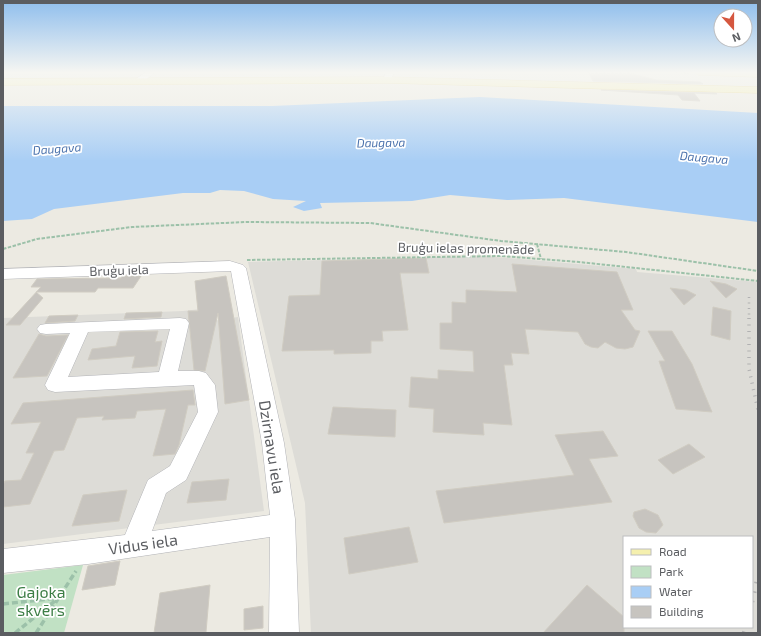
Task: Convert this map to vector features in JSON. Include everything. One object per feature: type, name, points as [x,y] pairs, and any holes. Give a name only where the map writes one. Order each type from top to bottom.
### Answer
[{"type":"street","name":"Bruģu iela","points":[[3,274],[230,265],[239,263]]},
{"type":"street","name":"Dzirnavu iela","points":[[239,263],[238,268],[273,443],[283,524],[284,633]]},
{"type":"street","points":[[46,329],[180,323],[167,378]]},
{"type":"street","points":[[81,328],[55,385],[167,378],[199,378],[205,385],[208,412],[178,473],[156,487],[134,545]]},
{"type":"street","name":"Vidus iela","points":[[3,561],[88,552],[283,524]]},
{"type":"path","points":[[3,249],[37,239],[120,228],[246,222],[377,224],[489,239],[626,252],[758,271]]},
{"type":"path","points":[[537,244],[541,259]]},
{"type":"path","name":"Bruģu ielas promenāde","points":[[239,263],[481,256],[541,259],[758,281]]},
{"type":"path","points":[[36,633],[88,552]]},
{"type":"path","points":[[3,604],[58,598]]},
{"type":"path","points":[[15,633],[58,598]]},
{"type":"shaded area","points":[[485,256],[636,269],[637,272],[758,282],[758,633],[311,633],[305,503],[248,262]]},
{"type":"shaded area","points":[[210,308],[213,321],[238,317],[264,511],[3,544],[3,318],[183,311]]},
{"type":"green space","name":"Gajoka skvērs","points":[[83,565],[64,633],[3,633],[3,575]]},
{"type":"water","name":"Daugava","points":[[372,102],[561,102],[758,113],[758,222],[564,198],[507,200],[450,195],[412,201],[320,203],[322,208],[304,211],[293,207],[306,201],[273,199],[244,191],[220,190],[210,193],[183,193],[54,209],[32,219],[3,221],[3,106],[272,106]]},
{"type":"building","points":[[426,258],[429,273],[400,273],[408,330],[382,331],[383,341],[371,341],[371,353],[334,354],[334,350],[282,351],[289,296],[320,295],[322,261]]},
{"type":"building","points":[[512,264],[617,272],[633,310],[621,310],[635,330],[640,331],[633,347],[625,349],[616,348],[605,342],[598,348],[591,347],[585,344],[578,332],[525,329],[529,354],[511,353],[513,365],[504,365],[512,425],[483,423],[484,435],[433,432],[434,409],[409,407],[411,377],[438,379],[438,370],[474,372],[473,351],[440,349],[440,323],[452,323],[452,302],[466,303],[466,290],[517,292]]},
{"type":"building","points":[[122,276],[141,276],[133,288],[98,288],[95,292],[36,292],[41,287],[31,287],[37,279],[121,278]]},
{"type":"building","points":[[226,276],[249,400],[225,404],[218,313],[205,371],[194,370],[188,311],[198,311],[195,281]]},
{"type":"building","points":[[710,281],[726,284],[737,289],[726,298]]},
{"type":"building","points":[[670,288],[686,290],[696,295],[684,305]]},
{"type":"building","points":[[36,292],[43,298],[20,325],[6,325]]},
{"type":"building","points":[[713,307],[731,311],[730,340],[711,335]]},
{"type":"building","points":[[162,312],[161,317],[124,319],[126,313]]},
{"type":"building","points":[[78,315],[75,321],[45,323],[49,316]]},
{"type":"building","points":[[158,331],[155,342],[162,341],[157,366],[132,368],[135,356],[88,360],[92,349],[116,346],[120,332]]},
{"type":"building","points":[[648,331],[672,331],[692,364],[712,412],[676,409],[659,361],[665,361]]},
{"type":"building","points":[[39,334],[46,336],[68,335],[47,376],[13,378]]},
{"type":"building","points":[[193,390],[195,405],[188,405],[179,445],[175,454],[153,456],[166,409],[137,411],[135,418],[102,420],[104,416],[77,418],[64,450],[54,451],[30,504],[3,507],[3,485],[5,481],[21,480],[34,453],[26,453],[41,422],[11,424],[23,403]]},
{"type":"building","points":[[333,407],[396,410],[395,437],[328,434]]},
{"type":"building","points":[[603,431],[618,456],[589,459],[612,502],[444,523],[436,491],[574,475],[555,435]]},
{"type":"building","points":[[689,444],[705,457],[673,474],[658,460]]},
{"type":"building","points":[[229,479],[226,500],[187,503],[192,482]]},
{"type":"building","points":[[127,490],[119,521],[72,526],[83,495]]},
{"type":"building","points":[[645,509],[658,515],[663,525],[656,533],[646,532],[639,528],[633,516],[634,512]]},
{"type":"building","points":[[409,527],[418,562],[349,574],[344,538]]},
{"type":"building","points":[[120,561],[115,585],[82,590],[88,566]]},
{"type":"building","points":[[210,585],[206,632],[154,633],[160,593]]},
{"type":"building","points":[[587,585],[623,616],[624,633],[543,633]]},
{"type":"building","points":[[263,606],[263,628],[244,630],[244,609]]},
{"type":"railway","points":[[749,297],[749,369],[758,410]]},
{"type":"railway","points":[[753,598],[758,576]]},
{"type":"railway","points":[[744,633],[746,628]]}]
